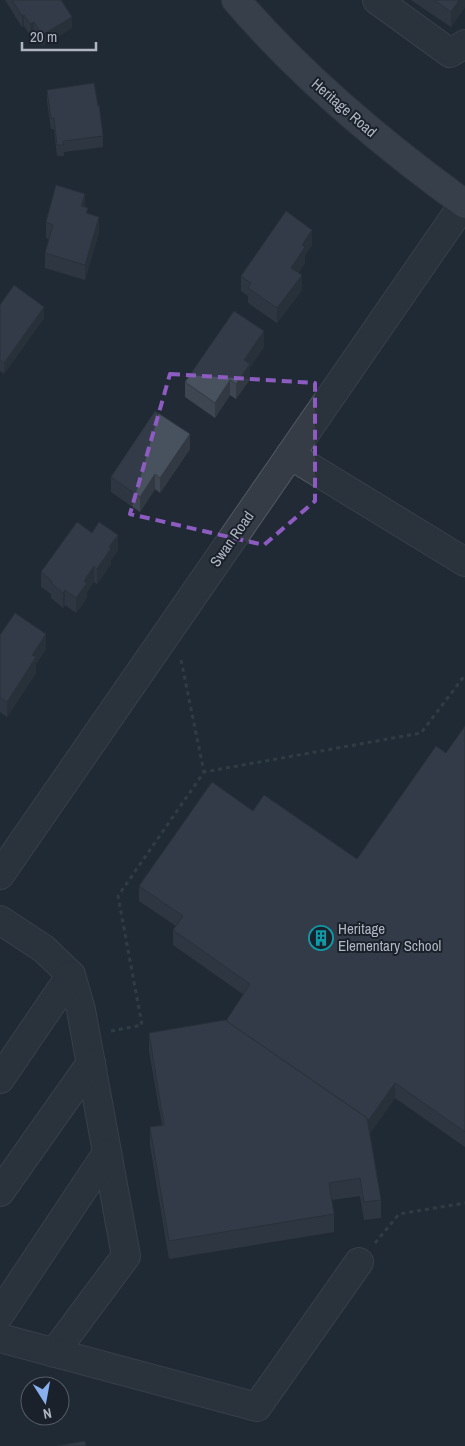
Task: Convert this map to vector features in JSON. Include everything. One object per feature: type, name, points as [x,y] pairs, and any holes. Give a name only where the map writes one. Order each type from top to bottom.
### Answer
[{"type":"main road","name":"Heritage Road","points":[[236,0],[257,25],[320,88],[388,146],[465,203]]},
{"type":"street","points":[[377,0],[450,53],[465,44]]},
{"type":"street","name":"Swan Road","points":[[0,876],[465,203]]},
{"type":"street","points":[[290,455],[465,562]]},
{"type":"street","points":[[0,920],[44,949],[71,975],[81,1010],[126,1256],[54,1353]]},
{"type":"street","points":[[0,1079],[71,975]]},
{"type":"street","points":[[0,1192],[91,1063]]},
{"type":"street","points":[[0,1314],[107,1153]]},
{"type":"street","points":[[0,1338],[256,1407],[358,1262]]},
{"type":"path","points":[[173,624],[204,772]]},
{"type":"path","points":[[86,1036],[142,1025],[118,896],[204,772],[421,733],[465,675]]},
{"type":"path","points":[[358,1262],[399,1214],[465,1202]]},
{"type":"highlighted area","points":[[170,374],[315,383],[315,501],[264,545],[130,514]]},
{"type":"building","points":[[12,0],[61,0],[72,17],[42,35],[34,22],[30,24],[24,15],[22,16]]},
{"type":"building","points":[[434,0],[459,0],[451,12]]},
{"type":"building","points":[[94,83],[103,136],[63,141],[64,145],[57,145],[54,118],[51,118],[47,90]]},
{"type":"building","points":[[56,185],[85,194],[81,206],[88,208],[86,213],[99,217],[85,265],[45,253],[53,225],[46,222]]},
{"type":"building","points":[[286,211],[312,230],[302,245],[305,247],[291,268],[302,275],[277,308],[248,288],[251,283],[241,276]]},
{"type":"building","points":[[14,285],[44,307],[4,363],[0,360],[0,305]]},
{"type":"building","points":[[234,311],[264,331],[244,360],[250,364],[236,384],[230,380],[215,403],[185,382]]},
{"type":"building","points":[[155,411],[190,434],[160,478],[155,474],[140,497],[111,477]]},
{"type":"building","points":[[77,522],[92,533],[99,522],[118,535],[97,569],[94,566],[84,581],[87,583],[76,598],[65,590],[63,593],[41,572]]},
{"type":"building","points":[[15,613],[46,634],[32,655],[36,657],[7,702],[0,697],[0,635]]},
{"type":"building","name":"Heritage Elementary School","points":[[465,726],[465,1132],[395,1083],[368,1121],[367,1118],[226,1021],[250,984],[173,930],[183,916],[139,886],[212,782],[253,811],[264,795],[357,859],[436,746],[446,753]]},
{"type":"building","points":[[225,1020],[367,1118],[381,1200],[364,1202],[360,1178],[329,1183],[334,1214],[169,1241],[150,1127],[164,1125],[149,1033]]},
{"type":"building","points":[[85,1441],[86,1446],[57,1446]]},
{"type":"place","name":"Heritage Elementary School","points":[[321,938]]}]
